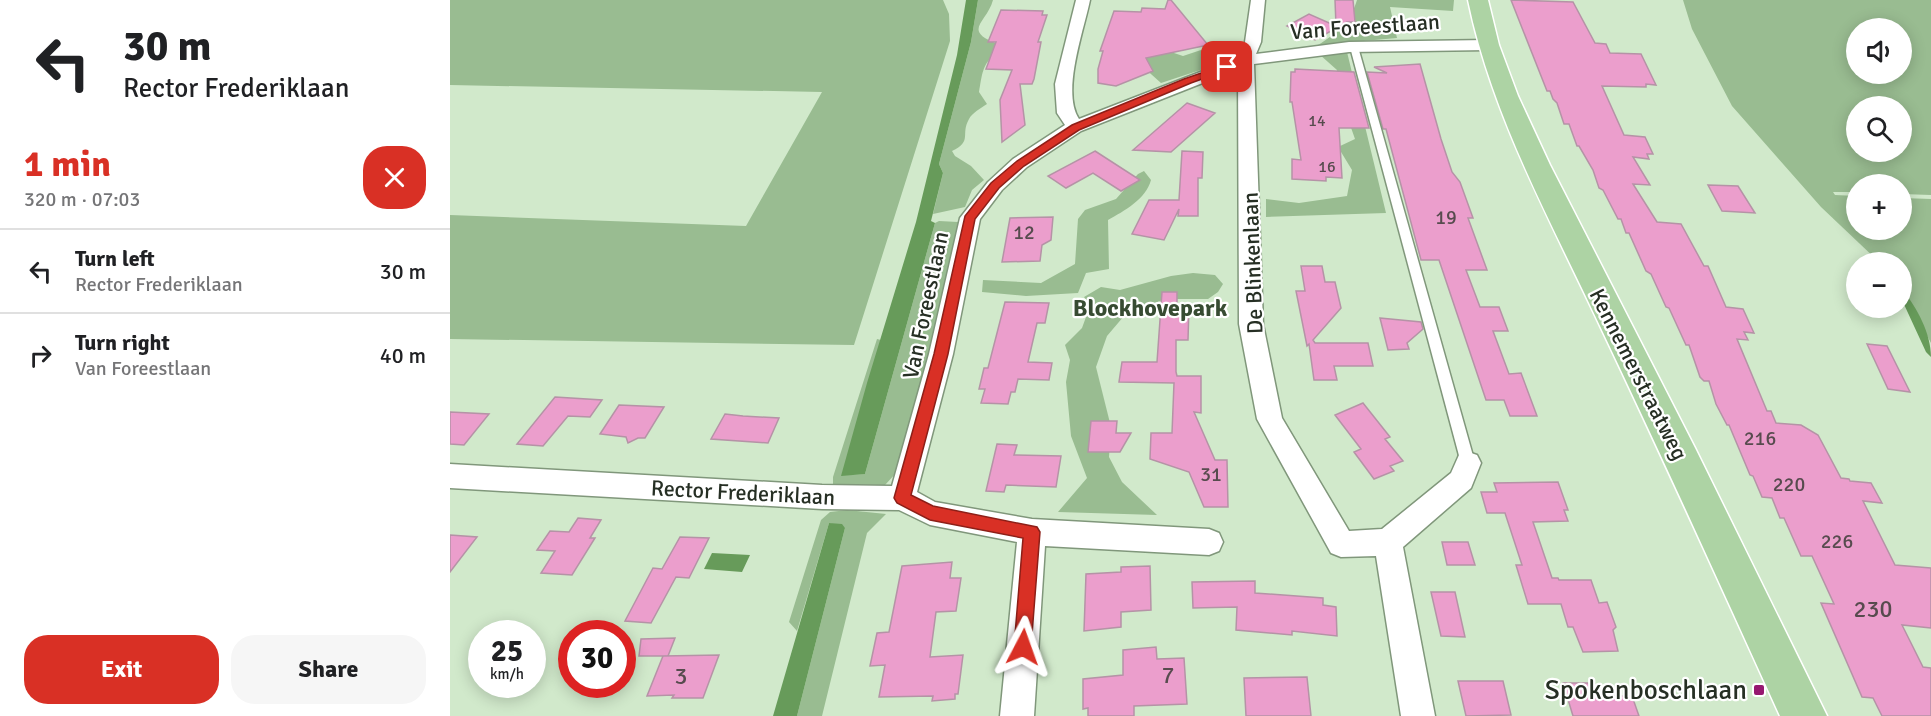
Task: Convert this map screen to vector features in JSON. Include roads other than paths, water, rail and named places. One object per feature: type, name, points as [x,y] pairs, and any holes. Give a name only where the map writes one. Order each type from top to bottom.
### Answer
[{"type":"main road","name":"Kennemerstraatweg","points":[[1478,0],[1486,37],[1507,99],[1537,165],[1682,459],[1804,716]]},
{"type":"main road","name":"Kennemerstraatweg","points":[[1486,37],[1489,0]]},
{"type":"street","points":[[1075,128],[1066,113],[1063,84],[1083,0]]},
{"type":"street","name":"De Blinkenlaan","points":[[1258,0],[1253,42],[1246,60],[1251,324],[1270,419],[1341,544],[1388,542]]},
{"type":"street","name":"Van Foreestlaan","points":[[902,498],[941,354],[970,218],[995,186],[1020,163],[1075,128],[1188,81],[1246,60],[1354,47],[1486,37]]},
{"type":"street","points":[[1418,716],[1388,542],[1461,480],[1468,463]]},
{"type":"street","name":"Rector Frederiklaan","points":[[450,476],[822,496],[902,498],[930,513],[1032,532]]},
{"type":"street","points":[[1017,716],[1032,532],[1209,542]]},
{"type":"lane","points":[[1354,47],[1468,463]]},
{"type":"place","name":"Spokenboschlaan","points":[[1759,690]]},
{"type":"district","name":"Blockhovepark","points":[[1150,308]]}]
